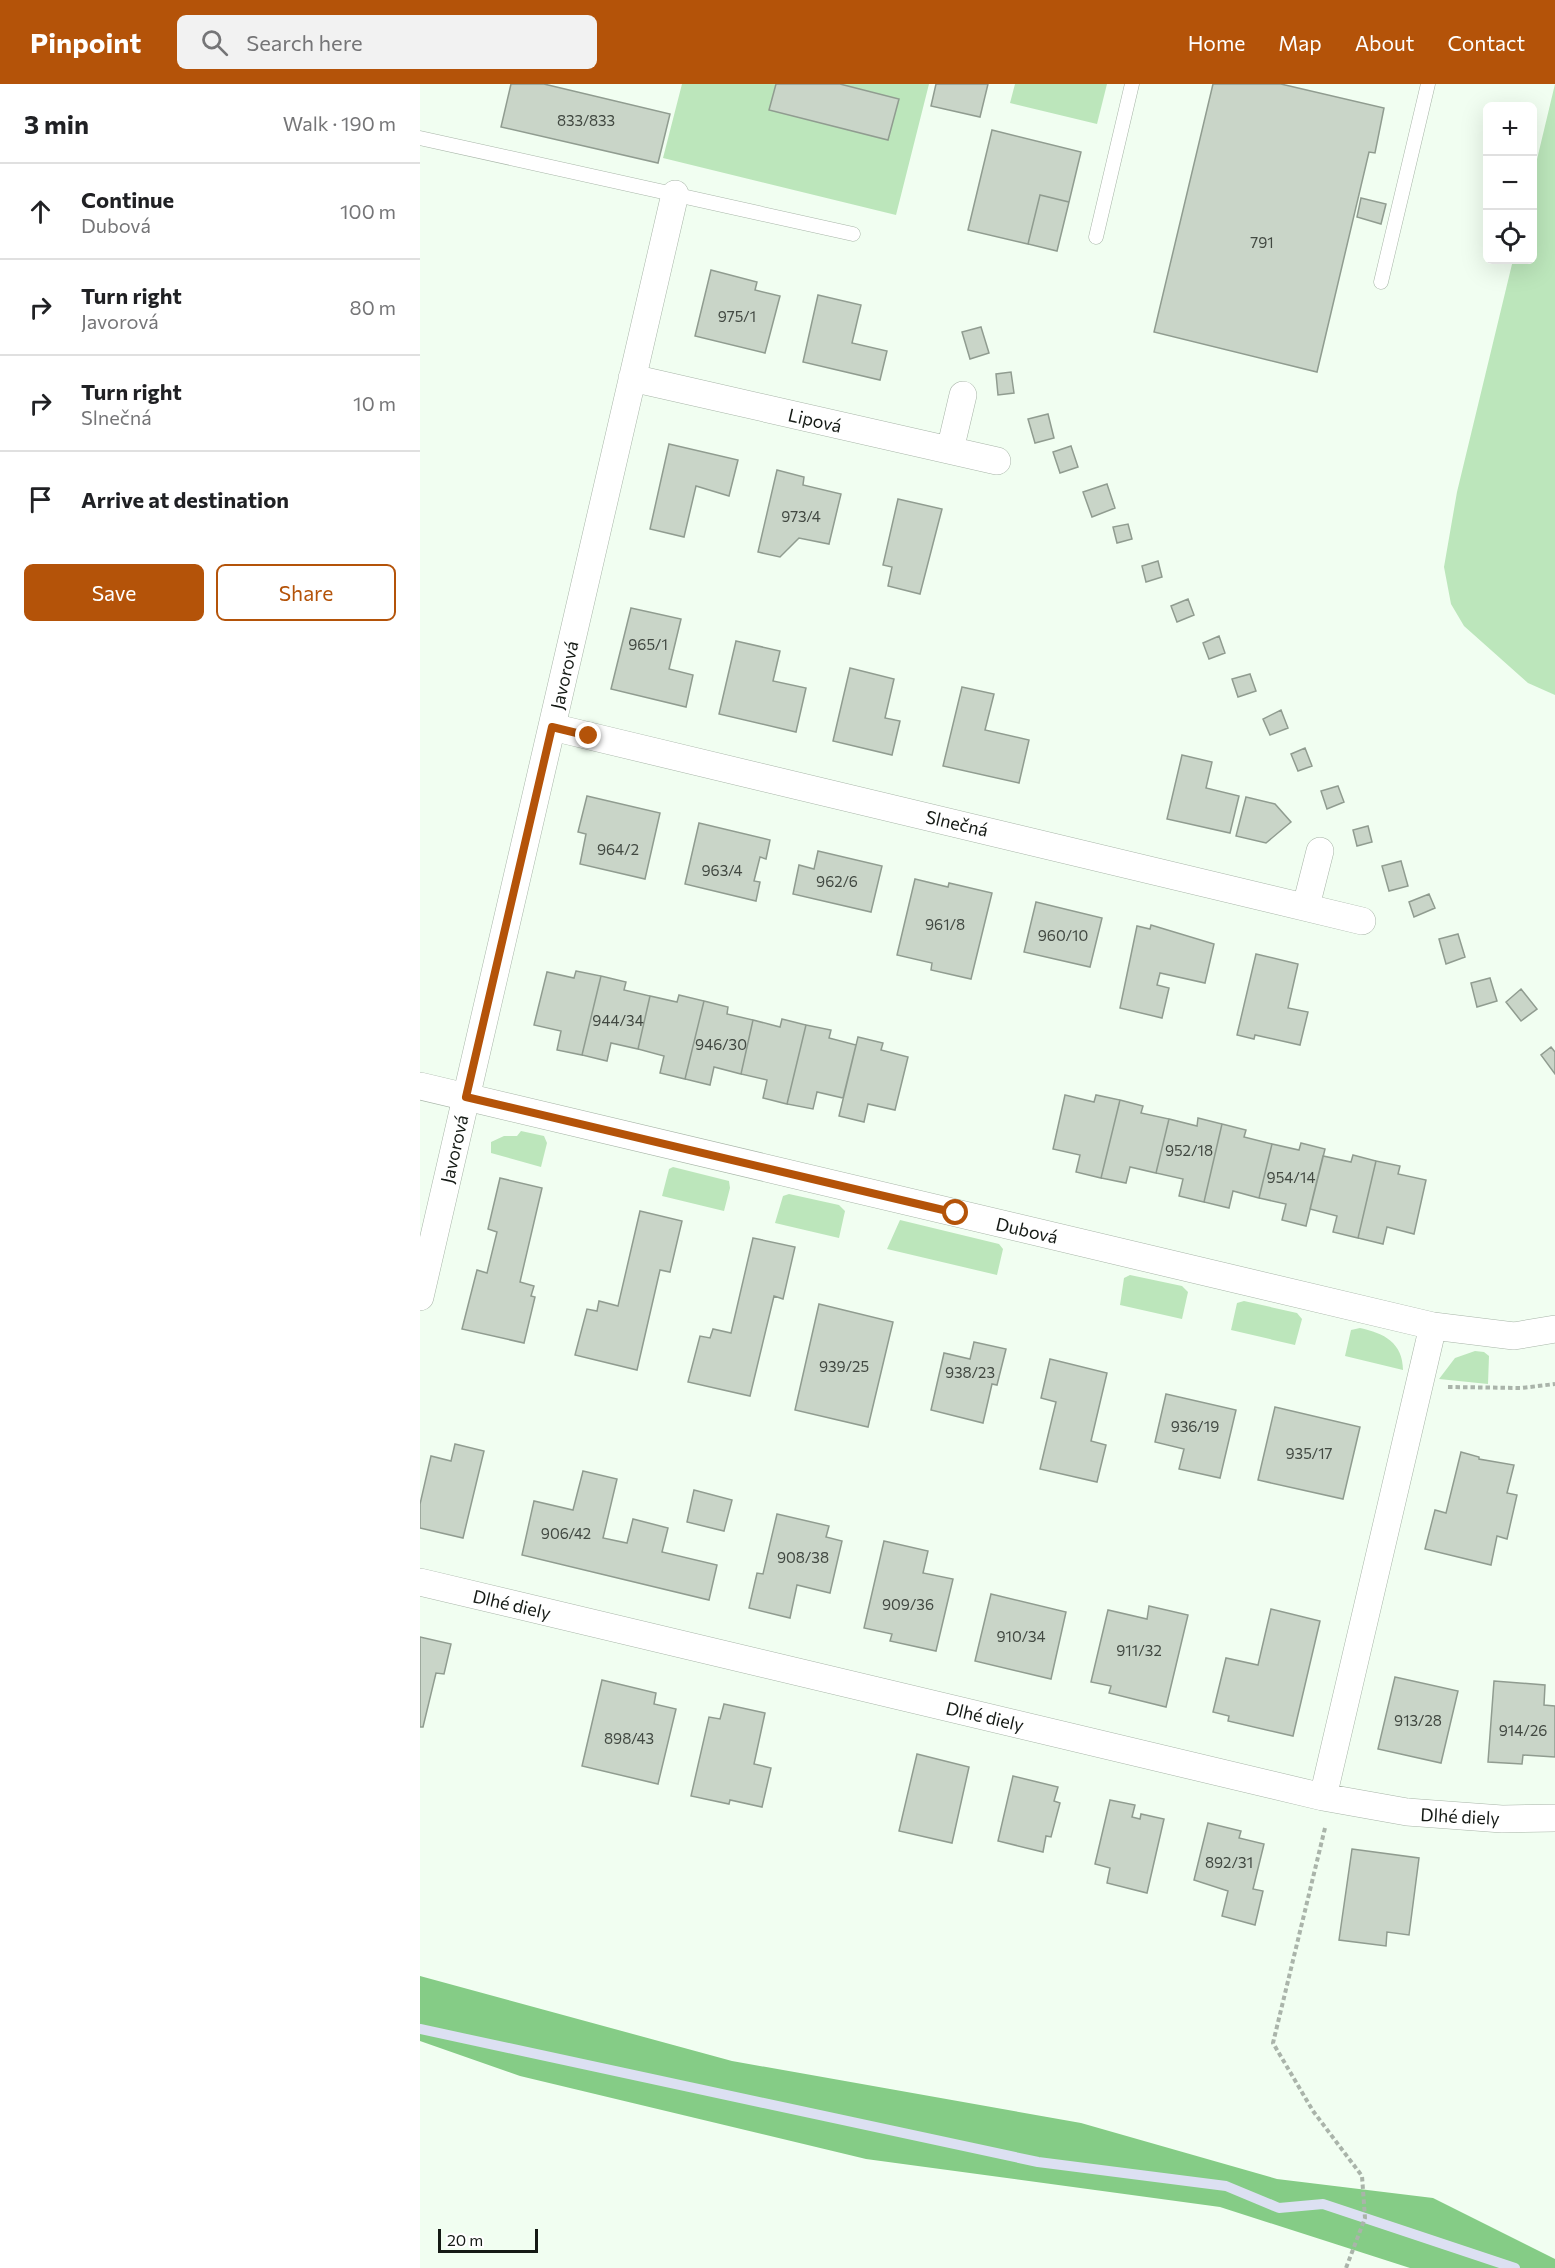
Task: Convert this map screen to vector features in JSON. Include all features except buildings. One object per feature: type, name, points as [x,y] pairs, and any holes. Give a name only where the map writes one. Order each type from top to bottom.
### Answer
[{"type":"street","name":"Javorová","points":[[420,1297],[675,194]]},
{"type":"street","name":"Lipová","points":[[632,378],[997,461]]},
{"type":"street","points":[[950,450],[963,395]]},
{"type":"street","name":"Slnečná","points":[[552,727],[1362,921]]},
{"type":"street","points":[[1306,906],[1320,851]]},
{"type":"street","name":"Dubová","points":[[420,1086],[1434,1326],[1514,1336],[1555,1329]]},
{"type":"street","points":[[1328,1798],[1434,1326]]},
{"type":"street","name":"Dlhé diely","points":[[420,1581],[1328,1798],[1407,1812],[1455,1817],[1555,1818]]},
{"type":"lane","points":[[1096,237],[1132,84]]},
{"type":"lane","points":[[1381,282],[1428,84]]},
{"type":"lane","points":[[420,138],[853,234]]},
{"type":"path","points":[[1440,1386],[1521,1388],[1555,1384]]},
{"type":"path","points":[[1328,1798],[1273,2043],[1314,2111],[1362,2176],[1365,2218],[1346,2268]]},
{"type":"green space","points":[[682,84],[929,84],[896,215],[663,158]]},
{"type":"green space","points":[[1015,84],[1107,84],[1097,124],[1010,103]]},
{"type":"green space","points":[[1555,84],[1555,695],[1528,683],[1464,626],[1451,604],[1444,567],[1457,492],[1512,264],[1537,264],[1537,159]]},
{"type":"green space","points":[[521,1131],[544,1136],[547,1143],[541,1167],[491,1153],[491,1142],[504,1136],[517,1136]]},
{"type":"green space","points":[[673,1167],[729,1181],[730,1188],[724,1211],[662,1196],[669,1169]]},
{"type":"green space","points":[[789,1194],[839,1205],[845,1211],[839,1238],[775,1223],[783,1196]]},
{"type":"green space","points":[[900,1220],[999,1244],[1003,1249],[997,1275],[887,1249]]},
{"type":"green space","points":[[1130,1275],[1182,1286],[1188,1292],[1182,1319],[1120,1305],[1124,1278]]},
{"type":"green space","points":[[1244,1301],[1297,1313],[1302,1319],[1295,1345],[1231,1330],[1237,1303]]},
{"type":"green space","points":[[1360,1328],[1384,1336],[1396,1346],[1400,1353],[1403,1370],[1345,1356],[1351,1330]]},
{"type":"green space","points":[[1475,1351],[1484,1352],[1489,1356],[1488,1384],[1439,1379],[1455,1358]]},
{"type":"green space","points":[[420,1976],[732,2061],[1081,2123],[1277,2179],[1433,2198],[1555,2259],[1555,2268],[1410,2268],[1220,2207],[866,2159],[520,2076],[420,2041]]},
{"type":"waterway","points":[[420,2029],[1038,2162],[1226,2186],[1279,2208],[1323,2204],[1515,2268]]},
{"type":"route","points":[[589,736],[552,727],[466,1097],[956,1213]]}]
